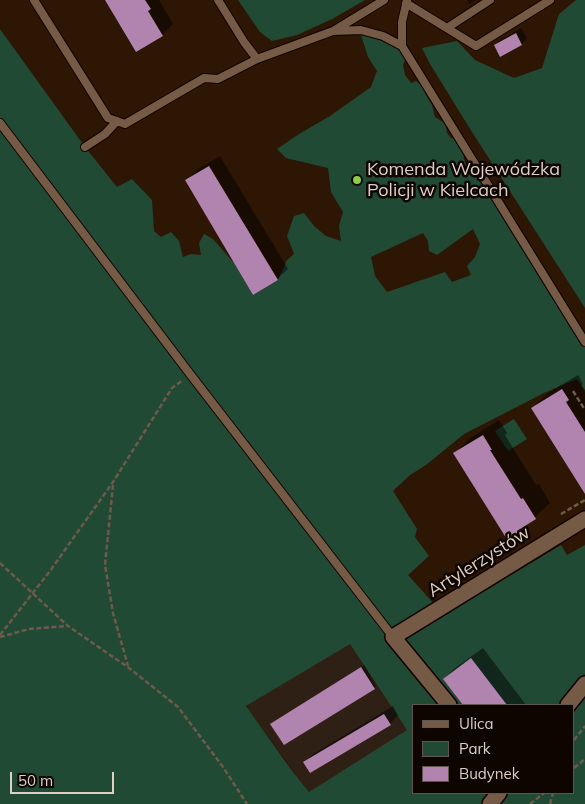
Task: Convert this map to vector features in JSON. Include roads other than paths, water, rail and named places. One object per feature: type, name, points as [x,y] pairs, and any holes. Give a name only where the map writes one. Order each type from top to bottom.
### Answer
[{"type":"street","name":"Artylerzystów","points":[[394,637],[585,519]]},
{"type":"street","points":[[394,637],[448,704]]},
{"type":"street","points":[[569,704],[585,684]]},
{"type":"street","points":[[490,804],[499,794]]},
{"type":"lane","points":[[34,0],[108,118],[125,124],[204,78],[218,79],[257,59],[333,31],[384,0]]},
{"type":"lane","points":[[218,0],[257,59]]},
{"type":"lane","points":[[447,28],[490,0]]},
{"type":"lane","points":[[402,46],[402,22],[407,2],[476,46],[550,0]]},
{"type":"lane","points":[[333,31],[361,30],[383,36],[402,46],[585,342]]},
{"type":"lane","points":[[85,147],[105,134],[117,121]]},
{"type":"lane","points":[[0,123],[190,374],[394,637]]},
{"type":"place","name":"Komenda Wojewódzka Policji w Kielcach","points":[[357,180]]}]
